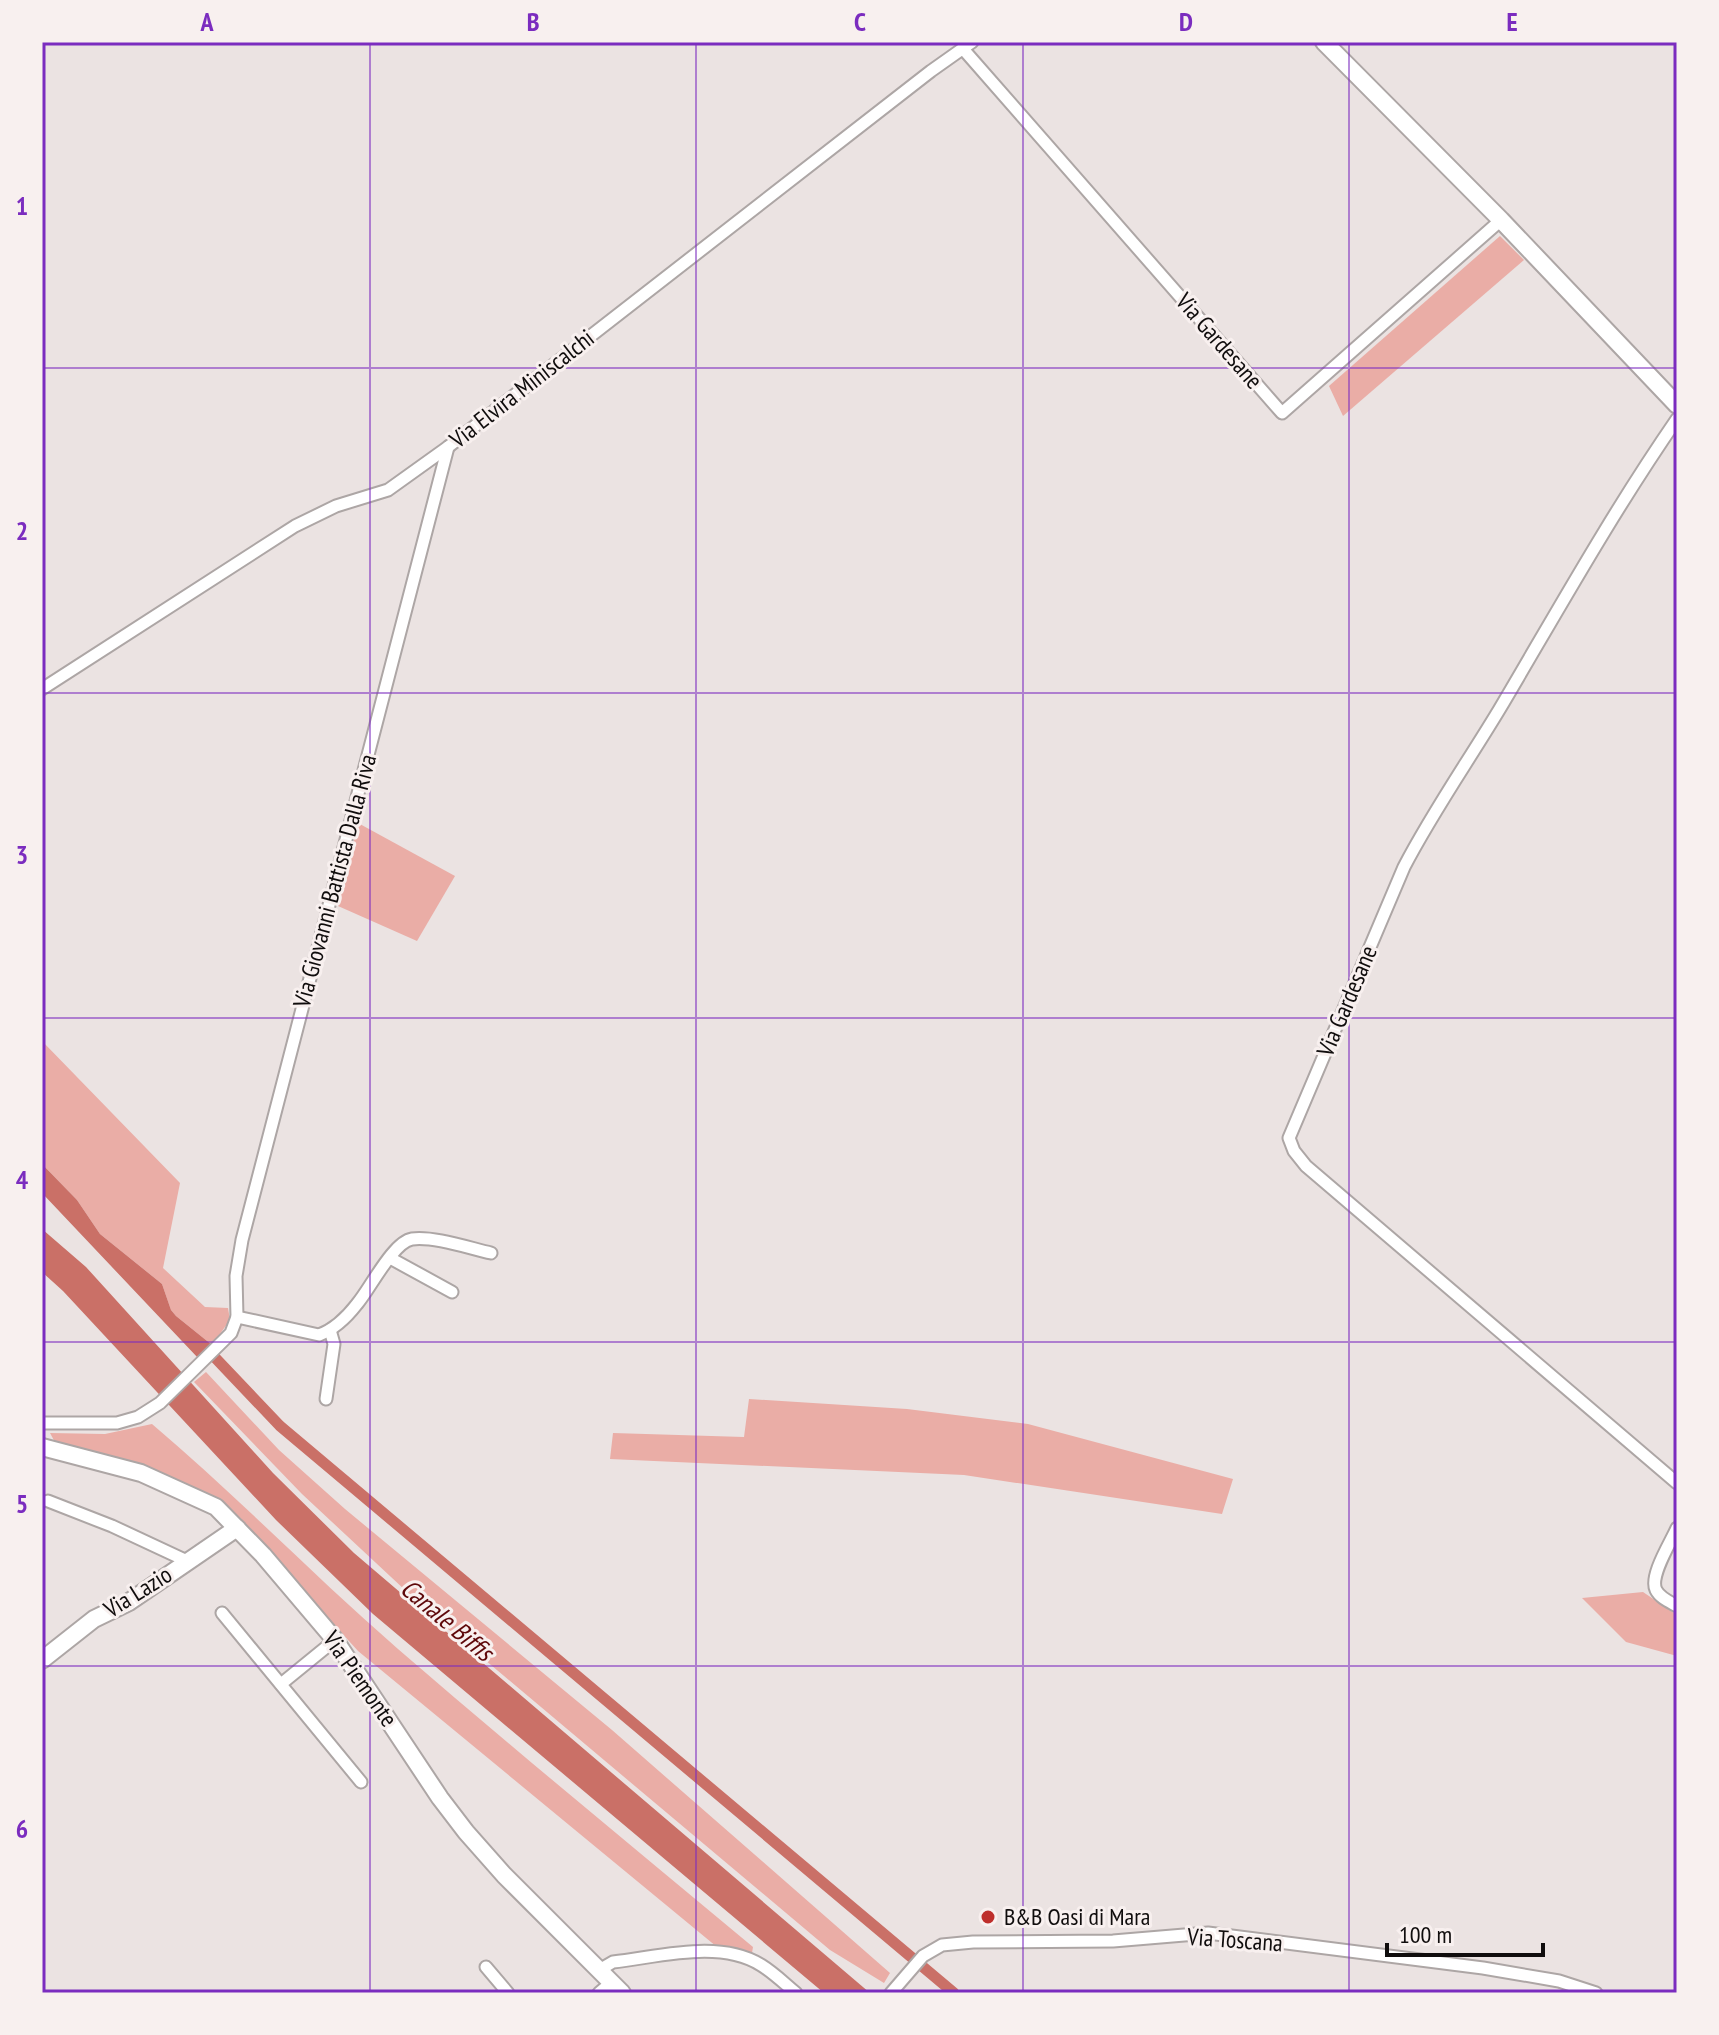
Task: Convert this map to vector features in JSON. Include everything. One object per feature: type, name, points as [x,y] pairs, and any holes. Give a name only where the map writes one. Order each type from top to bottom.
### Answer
[{"type":"street","points":[[1324,42],[1501,220],[1677,405]]},
{"type":"street","name":"Via Gardesane","points":[[968,46],[1282,413],[1501,220]]},
{"type":"street","name":"Via Elvira Miniscalchi","points":[[42,689],[295,526],[336,506],[388,490],[448,447],[919,80],[968,46]]},
{"type":"street","name":"Via Gardesane","points":[[1677,419],[1600,539],[1421,834],[1404,867],[1289,1138],[1294,1151],[1306,1166],[1677,1483]]},
{"type":"street","name":"Via Giovanni Battista Dalla Riva","points":[[237,1317],[236,1276],[242,1240],[448,447]]},
{"type":"street","points":[[42,1423],[117,1423],[138,1417],[160,1403],[231,1333],[237,1317],[319,1335],[330,1330],[357,1305],[390,1258],[407,1240],[420,1239],[491,1253]]},
{"type":"street","points":[[390,1258],[452,1292]]},
{"type":"street","points":[[326,1399],[334,1344],[330,1330]]},
{"type":"street","name":"Via Piemonte","points":[[42,1447],[141,1473],[216,1507],[263,1555],[335,1640],[466,1832],[608,1984]]},
{"type":"street","points":[[48,1501],[112,1526],[187,1561]]},
{"type":"street","name":"Via Lazio","points":[[42,1660],[94,1619],[129,1602],[237,1528]]},
{"type":"street","points":[[1677,1528],[1654,1577],[1655,1589],[1664,1599],[1677,1606]]},
{"type":"street","points":[[222,1613],[361,1782]]},
{"type":"street","points":[[281,1684],[335,1640]]},
{"type":"street","name":"Via Toscana","points":[[891,1993],[923,1956],[942,1945],[1113,1941],[1208,1933],[1483,1968],[1559,1981],[1596,1993]]},
{"type":"street","points":[[608,1984],[613,1962],[708,1951],[742,1957],[762,1965],[796,1993]]},
{"type":"street","points":[[486,1967],[508,1993]]},
{"type":"shaded area","points":[[1500,236],[1524,260],[1343,416],[1329,386]]},
{"type":"shaded area","points":[[358,823],[455,876],[417,941],[338,906]]},
{"type":"shaded area","points":[[42,1041],[180,1183],[163,1268],[205,1307],[228,1308],[230,1320],[212,1345],[176,1316],[162,1284],[100,1234],[77,1200],[42,1164]]},
{"type":"shaded area","points":[[42,1164],[77,1200],[100,1234],[162,1284],[176,1316],[212,1345],[198,1358],[42,1193]]},
{"type":"shaded area","points":[[42,1229],[86,1267],[273,1473],[354,1553],[870,1993],[824,1993],[373,1614],[276,1520],[42,1272]]},
{"type":"shaded area","points":[[206,1372],[279,1450],[345,1509],[612,1730],[890,1973],[884,1983],[830,1950],[435,1618],[302,1494],[194,1382]]},
{"type":"shaded area","points":[[749,1399],[907,1409],[1028,1424],[1233,1479],[1222,1514],[964,1475],[610,1459],[613,1433],[744,1437]]},
{"type":"shaded area","points":[[152,1424],[398,1649],[753,1947],[752,1953],[717,1947],[358,1651],[264,1547],[218,1503],[57,1446],[50,1433],[105,1434]]},
{"type":"shaded area","points":[[1643,1592],[1677,1615],[1677,1656],[1626,1642],[1582,1598]]},
{"type":"waterway","points":[[204,1346],[280,1426],[954,1993]]},
{"type":"place","name":"B&B Oasi di Mara","points":[[988,1917]]},
{"type":"water label","name":"Canale Biffis","points":[[447,1620]]}]
